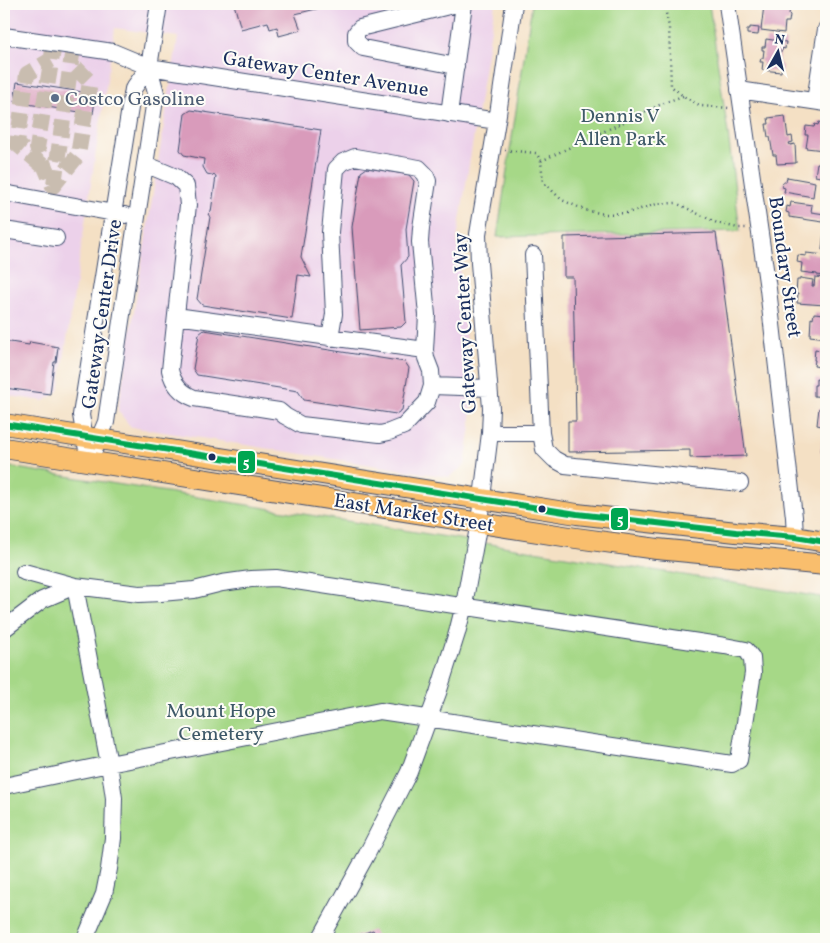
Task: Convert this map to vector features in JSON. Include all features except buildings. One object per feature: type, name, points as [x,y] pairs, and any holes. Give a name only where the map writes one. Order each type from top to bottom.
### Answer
[{"type":"main road","name":"East Market Street","points":[[4,424],[584,516],[795,537],[826,542]]},
{"type":"main road","name":"East Market Street","points":[[4,448],[606,542],[657,549],[826,565]]},
{"type":"main road","points":[[606,542],[643,537],[769,548],[780,546],[795,537]]},
{"type":"street","name":"Gateway Center Drive","points":[[89,462],[92,438],[106,422],[156,92],[149,67],[159,4]]},
{"type":"street","points":[[456,66],[363,48],[356,41],[356,33],[360,28],[458,4]]},
{"type":"street","points":[[449,114],[464,4]]},
{"type":"street","name":"Gateway Center Way","points":[[320,939],[367,854],[409,772],[430,718],[464,606],[479,522],[490,434],[491,408],[478,234],[514,4]]},
{"type":"street","name":"Boundary Street","points":[[727,4],[774,337],[795,537]]},
{"type":"street","points":[[739,90],[821,102],[826,29]]},
{"type":"street","name":"Gateway Center Avenue","points":[[4,36],[113,52],[149,67],[497,121]]},
{"type":"street","name":"Gateway Center Drive","points":[[92,438],[81,418],[133,89],[149,67]]},
{"type":"street","points":[[145,164],[176,177],[186,186],[188,205],[170,370],[172,379],[185,395],[279,411],[284,416],[301,425],[380,434],[404,426],[427,402],[432,386],[431,371],[425,350],[427,315],[420,242],[428,181],[425,174],[419,168],[355,157],[343,162],[336,169],[330,232],[334,314],[330,338]]},
{"type":"street","points":[[4,193],[136,217]]},
{"type":"street","points":[[4,230],[56,238]]},
{"type":"street","points":[[533,255],[541,433],[544,449],[554,459],[564,464],[740,483]]},
{"type":"street","points":[[176,316],[425,350]]},
{"type":"street","points":[[432,386],[489,388]]},
{"type":"street","points":[[490,434],[541,433]]},
{"type":"street","points":[[4,786],[380,711],[732,764],[739,760],[753,673],[752,658],[746,650],[276,578],[222,583],[194,590],[161,594],[139,594],[75,586],[24,572]]},
{"type":"street","points":[[4,629],[42,600],[75,586]]},
{"type":"street","points":[[75,586],[114,798],[113,838],[104,894],[85,939]]},
{"type":"path","points":[[664,4],[669,27],[671,86],[683,96],[702,106],[718,108],[743,107]]},
{"type":"path","points":[[541,161],[666,102],[683,96]]},
{"type":"path","points":[[492,147],[536,153],[541,161],[543,182],[562,200],[585,210],[605,214],[626,213],[657,204],[676,203],[717,223],[738,228],[760,229]]},
{"type":"shaded area","points":[[4,4],[495,4],[457,239],[471,402],[471,426],[465,465],[449,477],[131,427],[118,411],[178,37],[115,28],[59,391],[44,401],[4,395]]},
{"type":"green space","name":"Dennis V Allen Park","points":[[532,4],[709,4],[740,231],[497,237]]},
{"type":"green space","name":"Mount Hope Cemetery","points":[[4,466],[821,597],[826,654],[826,939],[4,939]]},
{"type":"tunnel","points":[[54,44],[37,148],[53,186],[78,155],[90,82],[71,63]]},
{"type":"tunnel","points":[[54,184],[72,55]]},
{"type":"tunnel","points":[[42,165],[17,144],[27,74],[51,60]]},
{"type":"transit line","name":"5","points":[[4,424],[577,514],[795,537],[826,542]]},
{"type":"place","name":"Costco Gasoline","points":[[55,98]]}]
